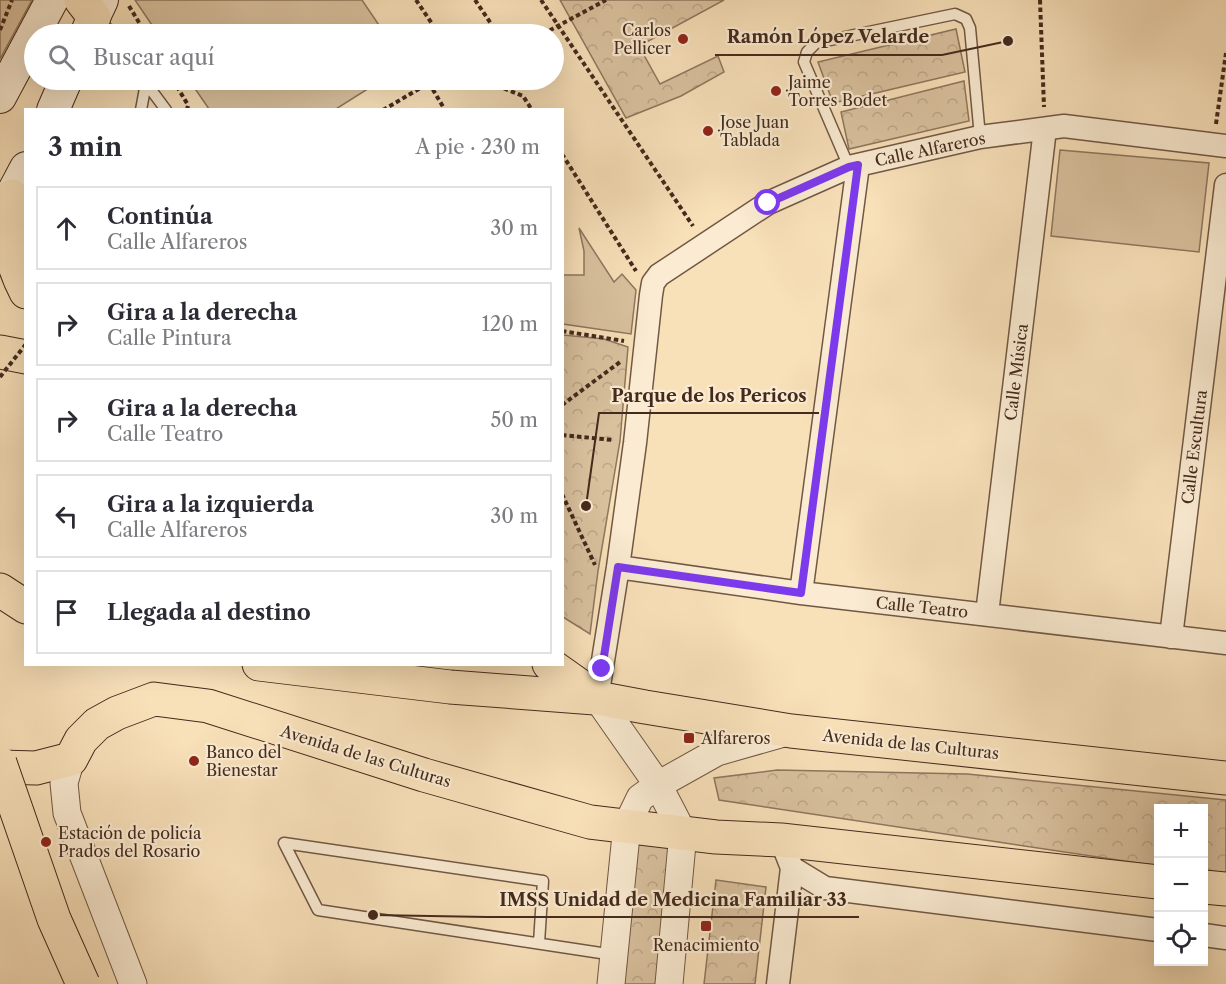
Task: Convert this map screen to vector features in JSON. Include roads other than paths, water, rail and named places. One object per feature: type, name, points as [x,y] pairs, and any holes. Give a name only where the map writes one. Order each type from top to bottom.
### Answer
[{"type":"main road","points":[[39,24],[52,0]]},
{"type":"main road","points":[[0,97],[24,52]]},
{"type":"main road","points":[[54,108],[62,90]]},
{"type":"main road","points":[[13,194],[10,250],[12,261],[24,288]]},
{"type":"main road","points":[[0,352],[24,357]]},
{"type":"main road","points":[[0,590],[24,607]]},
{"type":"main road","points":[[285,666],[450,687],[597,698]]},
{"type":"main road","name":"Avenida de las Culturas","points":[[552,666],[597,698],[791,731],[1226,778]]},
{"type":"main road","name":"Avenida de las Culturas","points":[[70,759],[81,740],[97,724],[117,713],[154,699],[208,706],[424,775],[590,822],[683,833],[787,854],[1154,882]]},
{"type":"main road","points":[[70,759],[36,768],[0,765],[54,919],[83,984]]},
{"type":"main road","points":[[1208,887],[1226,889]]},
{"type":"street","name":"Calle Alfareros","points":[[608,569],[635,443],[644,344],[653,283],[667,269],[768,203],[854,166],[980,137],[1064,126],[1219,145]]},
{"type":"street","name":"Calle Música","points":[[987,615],[1045,129]]},
{"type":"street","points":[[801,593],[854,166]]},
{"type":"street","name":"Calle Escultura","points":[[1171,637],[1226,185]]},
{"type":"street","name":"Calle Teatro","points":[[608,569],[1226,643]]},
{"type":"street","points":[[597,698],[608,569]]},
{"type":"street","name":"Avenida de las Culturas","points":[[597,698],[658,785],[683,833]]},
{"type":"street","points":[[611,984],[627,825],[640,798],[658,785],[717,752],[791,731]]},
{"type":"street","points":[[70,759],[64,783],[66,813],[133,984]]},
{"type":"street","points":[[669,984],[683,833]]},
{"type":"street","points":[[787,854],[825,888],[1154,929]]},
{"type":"street","points":[[778,984],[787,854]]},
{"type":"street","points":[[1208,936],[1226,938]]},
{"type":"lane","points":[[854,166],[804,62],[807,52],[816,43],[955,14],[966,19],[970,28],[980,137]]},
{"type":"lane","points":[[141,108],[144,90]]},
{"type":"lane","points":[[151,90],[164,108]]},
{"type":"lane","points":[[539,943],[543,881],[284,843],[318,910],[615,955]]},
{"type":"place","name":"Carlos Pellicer","points":[[683,39]]},
{"type":"place","name":"Ramón López Velarde","points":[[1008,41]]},
{"type":"place","name":"Jaime Torres Bodet","points":[[776,91]]},
{"type":"place","name":"Jose Juan Tablada","points":[[708,131]]},
{"type":"place","name":"Parque de los Pericos","points":[[586,506]]},
{"type":"place","name":"Alfareros","points":[[689,738]]},
{"type":"place","name":"Banco del Bienestar","points":[[194,761]]},
{"type":"place","name":"Estación de policía Prados del Rosario","points":[[46,842]]},
{"type":"place","name":"IMSS Unidad de Medicina Familiar 33","points":[[373,915]]},
{"type":"place","name":"Renacimiento","points":[[706,926]]}]
